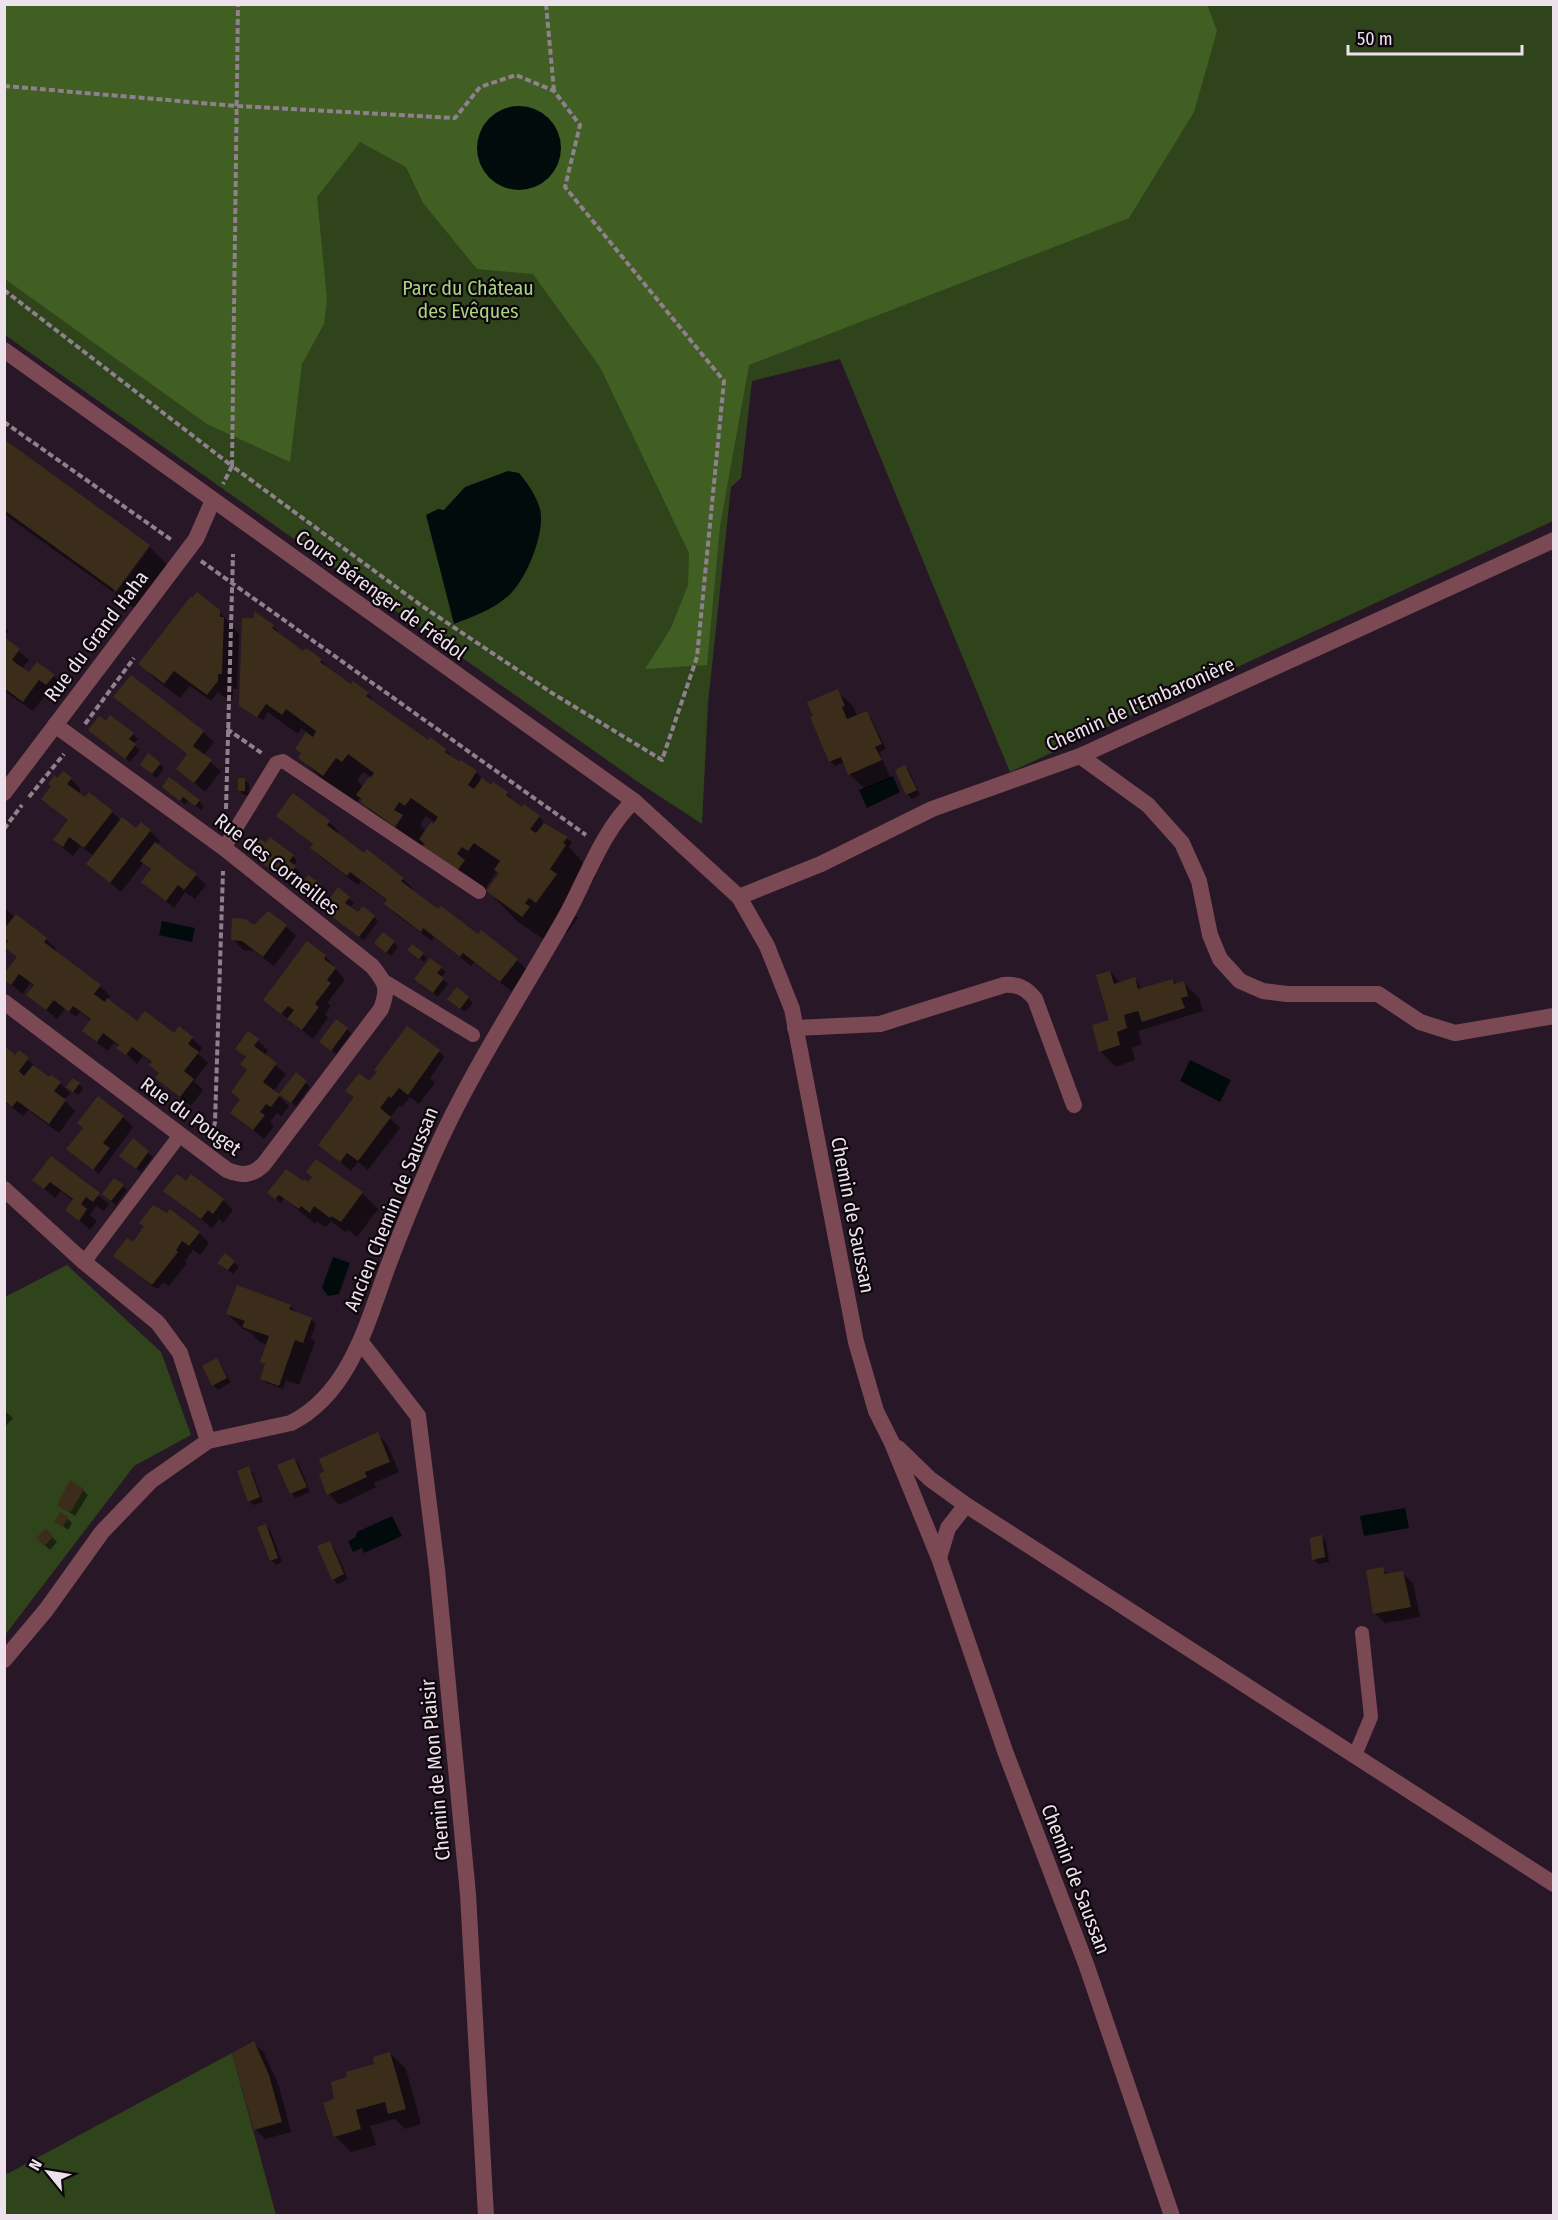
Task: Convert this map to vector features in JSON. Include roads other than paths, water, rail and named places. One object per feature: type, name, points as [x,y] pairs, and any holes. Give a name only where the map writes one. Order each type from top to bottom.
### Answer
[{"type":"street","name":"Cours Bérenger de Frédol","points":[[4,350],[634,801],[724,885]]},
{"type":"street","name":"Rue du Grand Haha","points":[[6,790],[196,539],[213,500]]},
{"type":"street","name":"Chemin de l'Embaronière","points":[[739,897],[821,864],[932,809],[1080,756],[1554,540]]},
{"type":"street","name":"Rue des Corneilles","points":[[54,725],[224,848],[372,966],[384,981]]},
{"type":"street","points":[[1080,756],[1148,804],[1182,843],[1199,881],[1210,935],[1220,959],[1240,981],[1263,991],[1287,994],[1378,994],[1420,1022],[1455,1034],[1554,1016]]},
{"type":"street","name":"Ancien Chemin de Saussan","points":[[208,1441],[291,1423],[301,1418],[322,1403],[349,1364],[417,1195],[455,1109],[606,840],[626,808],[634,801]]},
{"type":"street","name":"Chemin de Saussan","points":[[724,885],[739,897],[767,946],[792,1009],[856,1342],[876,1411],[892,1443],[939,1558],[1005,1751],[1086,1964],[1172,2216]]},
{"type":"street","name":"Rue du Pouget","points":[[4,1002],[227,1170],[239,1175],[254,1173],[264,1164],[381,1009],[386,995],[384,981]]},
{"type":"street","points":[[795,1028],[880,1024],[1004,985],[1014,985],[1029,992],[1035,999],[1074,1105]]},
{"type":"street","points":[[4,1189],[84,1262],[158,1323],[180,1353],[208,1441],[151,1481],[102,1532],[46,1610],[4,1660]]},
{"type":"street","name":"Chemin de Mon Plaisir","points":[[360,1341],[418,1416],[437,1569],[468,1894],[486,2216]]},
{"type":"street","points":[[892,1443],[930,1479],[966,1505],[1554,1884]]},
{"type":"street","points":[[939,1558],[948,1528],[966,1505]]},
{"type":"lane","points":[[224,848],[276,763],[283,761],[479,892]]},
{"type":"lane","name":"Rue des Corneilles","points":[[384,981],[473,1035]]},
{"type":"lane","points":[[88,1257],[180,1135]]},
{"type":"lane","points":[[1355,1755],[1371,1717],[1362,1633]]},
{"type":"park label","name":"Parc du Château des Evêques","points":[[468,300]]}]
